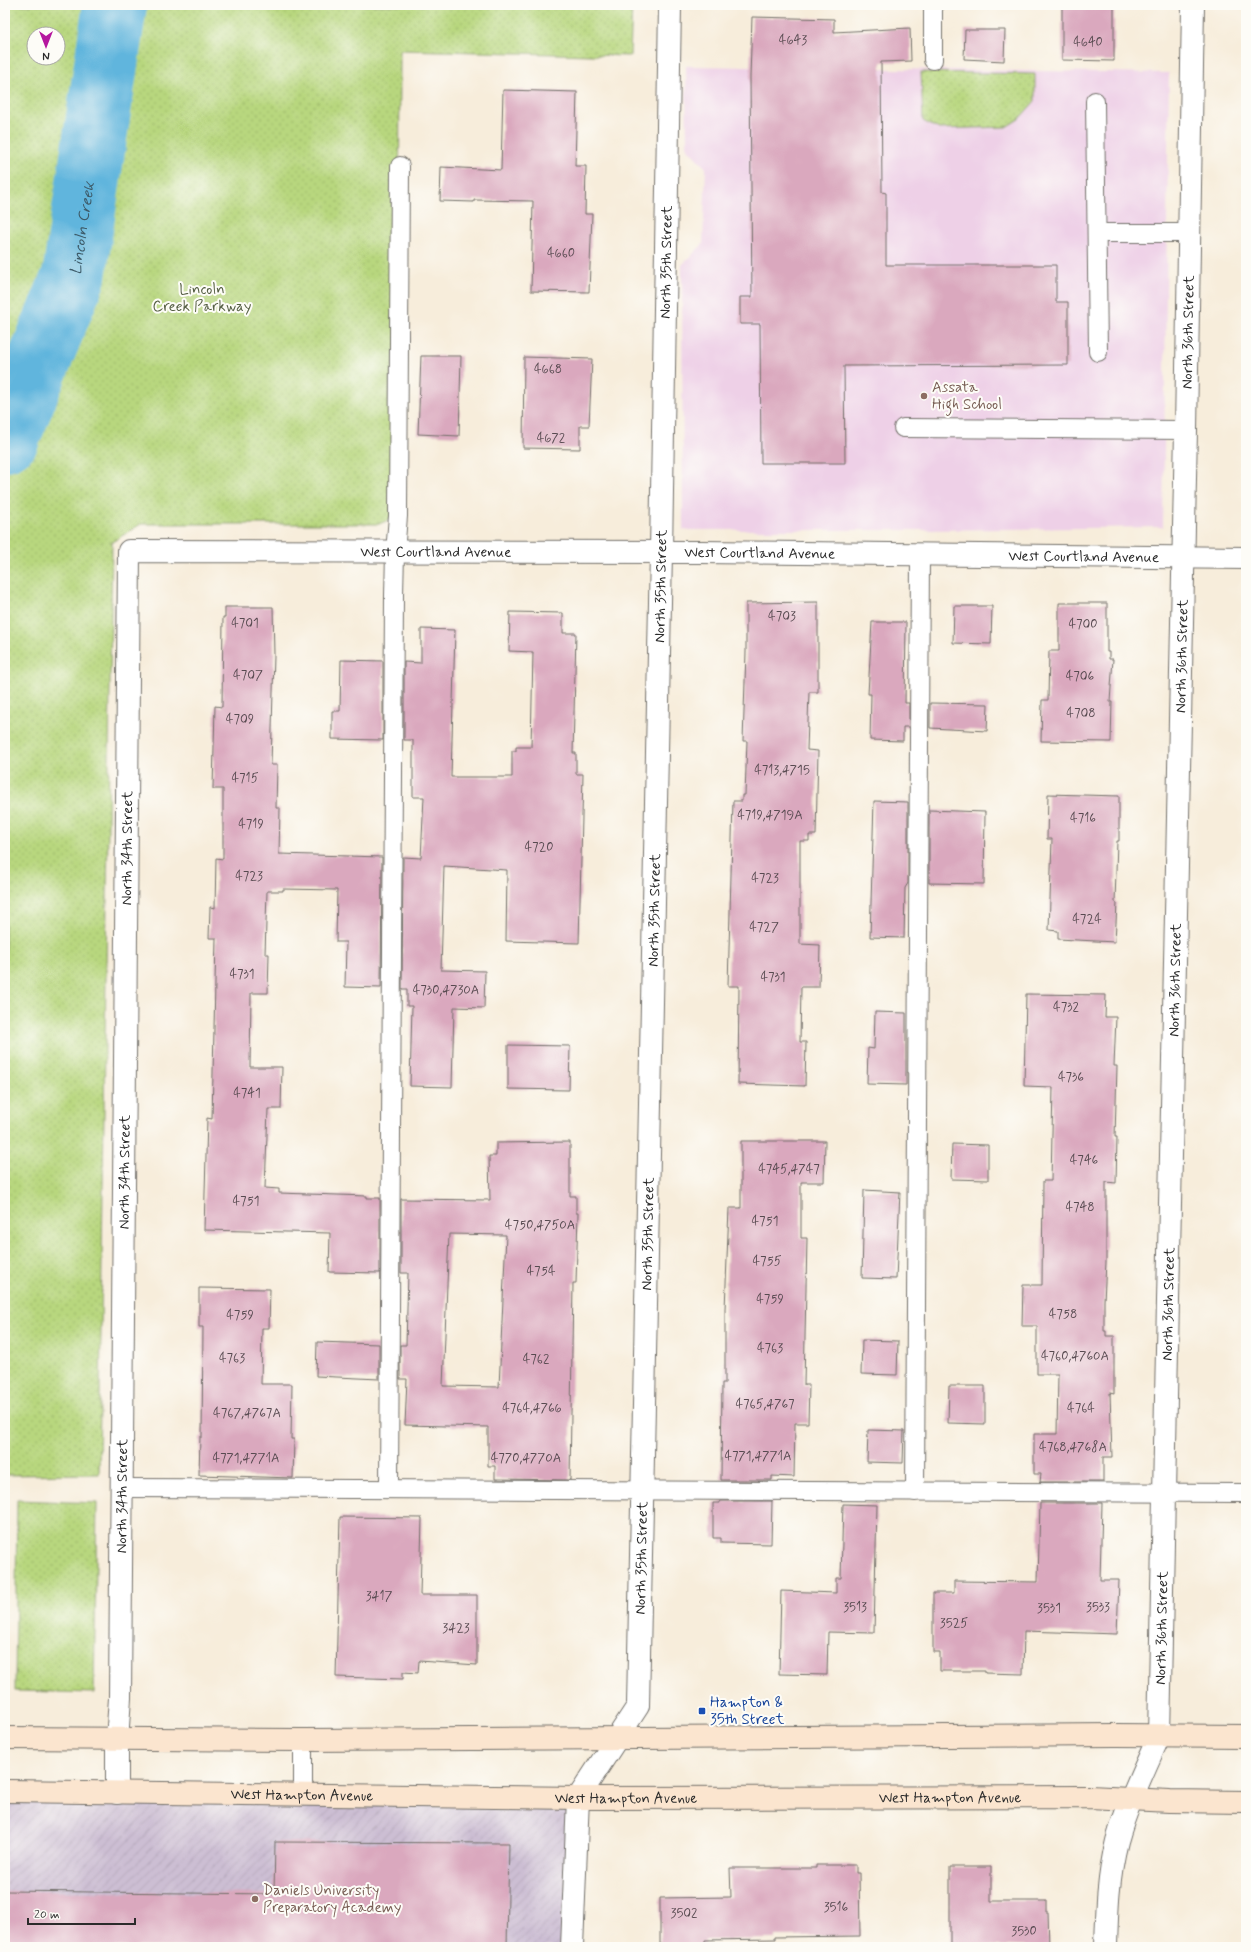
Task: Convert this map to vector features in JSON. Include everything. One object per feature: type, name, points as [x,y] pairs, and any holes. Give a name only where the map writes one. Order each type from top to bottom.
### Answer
[{"type":"main road","points":[[5,1738],[117,1740],[303,1740],[1116,1734],[1158,1736],[1246,1736]]},
{"type":"main road","name":"West Hampton Avenue","points":[[5,1791],[578,1798],[1090,1797],[1246,1802]]},
{"type":"street","name":"North 35th Street","points":[[578,1798],[638,1706],[644,1491],[670,5]]},
{"type":"street","name":"North 36th Street","points":[[1106,1947],[1108,1893],[1117,1841],[1131,1799],[1158,1736],[1186,430],[1193,5]]},
{"type":"street","name":"West Courtland Avenue","points":[[129,551],[395,553],[661,552],[1246,558]]},
{"type":"street","name":"North 34th Street","points":[[117,1792],[117,1740],[120,1698],[129,551]]},
{"type":"street","points":[[572,1947],[578,1798]]},
{"type":"lane","points":[[932,60],[933,5]]},
{"type":"lane","points":[[1095,101],[1098,352]]},
{"type":"lane","points":[[389,1489],[395,553],[398,516],[400,166]]},
{"type":"lane","points":[[1097,233],[1189,233]]},
{"type":"lane","points":[[903,428],[1186,430]]},
{"type":"lane","points":[[915,1492],[920,555]]},
{"type":"lane","points":[[121,1488],[1246,1493]]},
{"type":"lane","points":[[303,1740],[303,1794]]},
{"type":"shaded area","name":"Assata High School","points":[[686,66],[1169,73],[1163,527],[920,530],[683,530],[682,265],[703,244],[706,168],[687,148]]},
{"type":"shaded area","points":[[5,1791],[578,1798],[572,1947],[5,1947]]},
{"type":"green space","name":"Lincoln Creek Parkway","points":[[5,5],[632,5],[630,56],[400,50],[398,516],[379,524],[141,524],[112,542],[99,1474],[5,1475]]},
{"type":"green space","points":[[921,72],[1035,74],[1035,101],[1019,119],[1006,127],[939,129],[923,121]]},
{"type":"green space","points":[[17,1500],[97,1503],[94,1693],[15,1691]]},
{"type":"building","points":[[1062,5],[1114,5],[1114,61],[1062,60]]},
{"type":"building","points":[[752,17],[834,19],[834,32],[910,28],[911,61],[881,62],[882,192],[886,193],[886,265],[1056,265],[1056,302],[1068,302],[1068,365],[844,366],[845,463],[761,463],[760,324],[740,324],[740,297],[752,297],[750,77]]},
{"type":"building","points":[[965,30],[1005,30],[1004,61],[964,59]]},
{"type":"building","points":[[503,90],[577,92],[575,166],[586,166],[585,214],[592,214],[589,292],[531,291],[533,201],[440,201],[441,167],[501,170]]},
{"type":"building","points":[[421,356],[461,356],[459,436],[418,434]]},
{"type":"building","points":[[524,357],[592,359],[589,426],[580,426],[580,449],[523,448]]},
{"type":"building","points":[[818,602],[818,692],[809,692],[807,750],[818,751],[816,835],[809,835],[809,841],[800,841],[800,944],[820,945],[819,987],[801,987],[800,1042],[806,1042],[805,1086],[738,1084],[739,986],[728,986],[733,801],[742,801],[742,795],[745,795],[747,741],[743,741],[746,603]]},
{"type":"building","points":[[1059,603],[1107,603],[1107,652],[1109,652],[1109,659],[1113,659],[1110,702],[1112,702],[1111,742],[1041,741],[1042,700],[1048,700],[1049,651],[1059,651]]},
{"type":"building","points":[[954,606],[992,606],[991,644],[953,643]]},
{"type":"building","points":[[225,607],[273,607],[274,655],[271,765],[277,765],[276,808],[280,808],[279,854],[382,857],[381,988],[345,987],[346,942],[336,942],[337,890],[283,889],[283,891],[267,891],[265,954],[269,954],[268,993],[251,993],[250,1067],[282,1067],[281,1109],[268,1109],[265,1188],[279,1189],[279,1193],[367,1196],[367,1198],[380,1198],[380,1273],[329,1272],[330,1233],[204,1230],[207,1118],[212,1119],[216,938],[209,938],[210,907],[215,908],[216,858],[223,859],[223,789],[213,789],[215,706],[222,707],[223,617],[225,617]]},
{"type":"building","points":[[510,612],[563,613],[563,633],[576,633],[573,753],[576,753],[576,774],[583,774],[579,943],[506,941],[507,870],[444,866],[441,970],[485,971],[484,1008],[454,1007],[452,1087],[410,1086],[412,1006],[407,1006],[407,989],[402,989],[403,857],[421,858],[424,797],[413,797],[413,740],[404,740],[404,662],[421,663],[421,629],[455,630],[451,777],[512,777],[512,751],[516,751],[516,747],[531,747],[533,652],[509,651]]},
{"type":"building","points":[[872,622],[906,622],[905,703],[909,703],[909,727],[903,727],[903,741],[870,740],[871,694],[868,694]]},
{"type":"building","points":[[341,660],[383,661],[383,740],[332,739],[332,711],[340,711]]},
{"type":"building","points":[[930,703],[988,704],[987,731],[930,728]]},
{"type":"building","points":[[1048,794],[1119,796],[1119,841],[1117,841],[1115,902],[1117,903],[1115,942],[1058,939],[1058,931],[1049,930],[1052,839],[1047,839]]},
{"type":"building","points":[[874,801],[908,802],[908,883],[905,888],[904,938],[870,937]]},
{"type":"building","points":[[929,810],[985,812],[984,884],[929,883]]},
{"type":"building","points":[[1026,994],[1106,995],[1105,1017],[1116,1017],[1114,1066],[1117,1066],[1115,1137],[1117,1137],[1116,1183],[1106,1182],[1106,1262],[1104,1301],[1104,1331],[1106,1331],[1106,1336],[1114,1336],[1114,1394],[1110,1393],[1112,1457],[1103,1457],[1103,1482],[1040,1482],[1041,1474],[1034,1474],[1034,1434],[1057,1434],[1058,1374],[1037,1374],[1037,1326],[1022,1326],[1023,1285],[1042,1285],[1043,1181],[1051,1181],[1053,1087],[1024,1086]]},
{"type":"building","points":[[875,1012],[906,1013],[906,1085],[867,1084],[868,1048],[874,1049]]},
{"type":"building","points":[[508,1045],[570,1046],[569,1090],[508,1089]]},
{"type":"building","points":[[741,1141],[825,1141],[824,1182],[801,1182],[801,1238],[807,1238],[804,1385],[809,1385],[808,1423],[795,1423],[794,1477],[772,1476],[772,1480],[721,1480],[722,1383],[725,1383],[725,1309],[729,1208],[741,1208]]},
{"type":"building","points":[[570,1142],[570,1196],[576,1196],[576,1213],[578,1213],[576,1283],[573,1283],[570,1480],[495,1479],[495,1466],[488,1466],[488,1427],[405,1425],[407,1379],[400,1379],[400,1345],[406,1345],[408,1273],[401,1273],[401,1199],[490,1200],[489,1156],[496,1156],[496,1143]],"holes":[[[449,1234],[506,1235],[499,1387],[443,1386]]]},
{"type":"building","points":[[952,1144],[988,1145],[988,1180],[951,1179]]},
{"type":"building","points":[[864,1190],[900,1192],[896,1279],[862,1278]]},
{"type":"building","points":[[199,1288],[270,1289],[269,1328],[262,1328],[261,1384],[292,1384],[291,1439],[294,1439],[293,1478],[199,1475],[200,1437],[202,1437],[203,1327],[199,1327]]},
{"type":"building","points":[[862,1340],[898,1341],[897,1375],[861,1374]]},
{"type":"building","points":[[317,1342],[379,1344],[379,1379],[316,1376]]},
{"type":"building","points":[[949,1386],[985,1386],[985,1424],[948,1423]]},
{"type":"building","points":[[868,1430],[904,1431],[903,1463],[867,1462]]},
{"type":"building","points":[[720,1501],[772,1501],[771,1544],[721,1543],[721,1538],[713,1538],[713,1503],[720,1503]]},
{"type":"building","points":[[1040,1503],[1102,1503],[1100,1580],[1119,1580],[1117,1634],[1024,1631],[1023,1674],[985,1673],[985,1671],[940,1671],[940,1652],[933,1652],[933,1593],[954,1593],[954,1581],[1038,1582]]},
{"type":"building","points":[[843,1504],[877,1505],[874,1633],[828,1632],[827,1675],[779,1674],[781,1591],[836,1593],[836,1578],[841,1578]]},
{"type":"building","points":[[340,1517],[422,1518],[420,1595],[477,1595],[477,1665],[419,1661],[418,1673],[403,1672],[403,1679],[336,1677]]},
{"type":"building","name":"Daniels University Preparatory Academy","points":[[275,1842],[509,1843],[507,1947],[5,1947],[5,1891],[274,1894]]},
{"type":"building","points":[[816,1865],[856,1865],[856,1873],[859,1873],[860,1936],[705,1940],[705,1947],[660,1947],[660,1898],[731,1897],[730,1868],[816,1868]]},
{"type":"building","points":[[950,1867],[991,1867],[991,1901],[1046,1901],[1046,1912],[1048,1912],[1049,1947],[950,1945]]},
{"type":"waterway","name":"Lincoln Creek","points":[[5,439],[8,437],[74,276],[115,5]]},
{"type":"place","name":"Assata High School","points":[[924,396]]},
{"type":"place","name":"Hampton & 35th Street","points":[[702,1711]]},
{"type":"place","name":"Daniels University Preparatory Academy","points":[[255,1899]]}]
